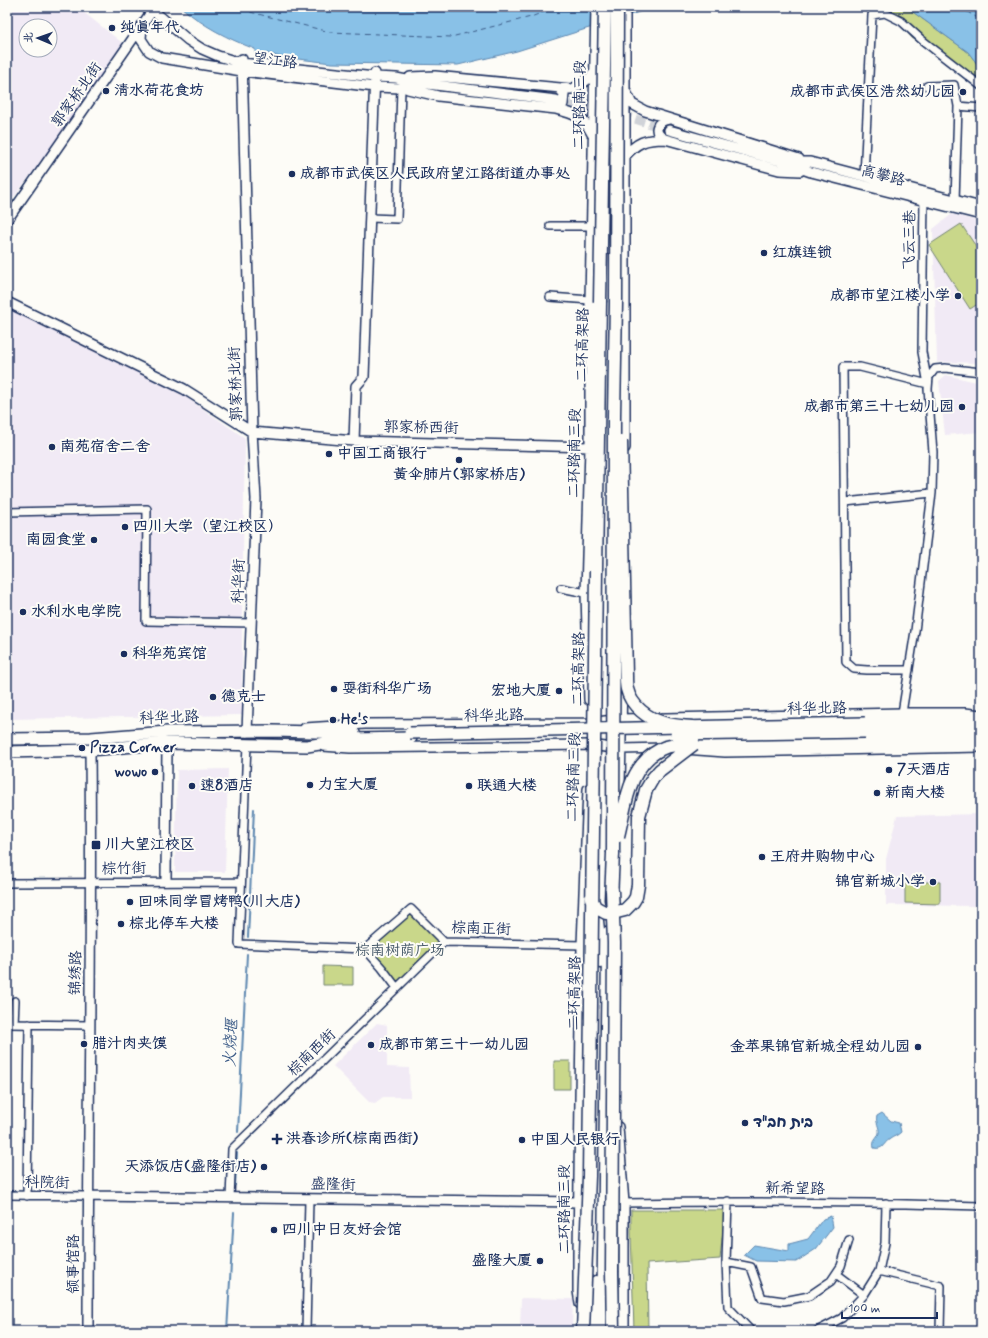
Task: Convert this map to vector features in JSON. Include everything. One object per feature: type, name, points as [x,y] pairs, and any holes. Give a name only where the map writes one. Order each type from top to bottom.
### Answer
[{"type":"highway","name":"二环高架路","points":[[596,1331],[589,1176],[596,571],[605,7]]},
{"type":"highway","points":[[596,1331],[600,1286],[608,951],[613,853],[617,7]]},
{"type":"highway","points":[[614,415],[622,444],[625,668],[627,690],[634,703],[642,712],[653,720],[664,724],[692,727]]},
{"type":"highway","points":[[596,571],[590,692],[589,852],[587,880],[588,893],[595,907],[606,913],[613,913],[625,910],[633,902],[636,897],[638,885],[638,816],[646,790],[660,770],[694,744]]},
{"type":"highway","points":[[613,853],[631,784],[637,769],[644,761],[662,748],[694,744],[887,741],[981,736]]},
{"type":"highway","points":[[593,881],[600,948],[600,1286]]},
{"type":"highway","points":[[596,1331],[612,1272],[614,943],[612,890]]},
{"type":"main road","name":"科华北路","points":[[865,727],[981,720]]},
{"type":"main road","name":"科华北路","points":[[7,752],[90,750],[167,743],[307,746],[351,739],[411,736],[692,727],[865,727],[981,730]]},
{"type":"main road","points":[[411,736],[865,727]]},
{"type":"main road","name":"科华北路","points":[[7,738],[91,738],[167,732],[273,731],[411,736]]},
{"type":"street","name":"二环路南三段","points":[[596,7],[591,226],[590,447],[586,593],[590,745],[582,945],[578,1291],[596,1331]]},
{"type":"street","points":[[596,1331],[608,1287],[608,1201],[614,1077],[618,862],[622,749],[621,719],[625,563],[625,7]]},
{"type":"street","name":"郭家桥北街","points":[[7,220],[142,26],[151,9]]},
{"type":"street","name":"望江路","points":[[151,9],[188,40],[202,49],[242,64],[375,87],[401,88],[427,84]]},
{"type":"street","points":[[864,176],[872,15],[885,13],[901,21],[922,40],[981,86]]},
{"type":"street","name":"望江路","points":[[142,26],[142,39],[149,51],[162,58],[375,75],[427,84],[556,100]]},
{"type":"street","name":"郭家桥北街","points":[[242,64],[252,432]]},
{"type":"street","points":[[396,78],[435,76],[571,89],[588,80],[594,73]]},
{"type":"street","points":[[354,441],[356,386],[364,377],[375,75]]},
{"type":"street","points":[[927,86],[954,85],[958,106],[955,201]]},
{"type":"street","points":[[370,218],[397,219],[401,88],[438,96],[556,109],[569,112],[579,117],[586,123],[593,136]]},
{"type":"street","points":[[556,109],[560,108],[564,99],[564,94],[559,88]]},
{"type":"street","points":[[625,90],[632,104],[639,108],[811,167]]},
{"type":"street","points":[[958,106],[981,108]]},
{"type":"street","points":[[669,119],[659,122],[658,126],[658,134],[660,137],[665,139],[779,170],[811,167]]},
{"type":"street","name":"高攀路","points":[[669,130],[780,161],[864,176],[981,215]]},
{"type":"street","points":[[624,157],[631,148],[639,142],[652,139],[665,139]]},
{"type":"street","name":"高攀路","points":[[811,167],[924,196],[981,207]]},
{"type":"street","name":"飞云三巷","points":[[902,713],[915,631],[932,492],[933,452],[928,384],[922,352],[924,196]]},
{"type":"street","points":[[550,226],[591,226]]},
{"type":"street","points":[[550,297],[590,300]]},
{"type":"street","name":"郭家桥北街","points":[[7,302],[184,389],[252,432]]},
{"type":"street","points":[[909,670],[854,669],[846,662],[843,367],[860,367],[928,384],[929,377],[935,369],[945,368],[981,372]]},
{"type":"street","name":"郭家桥西街","points":[[252,432],[354,441],[590,447]]},
{"type":"street","name":"科华街","points":[[247,732],[256,499],[252,432]]},
{"type":"street","points":[[845,502],[932,492]]},
{"type":"street","points":[[7,512],[147,509],[146,621],[251,623]]},
{"type":"street","points":[[561,588],[586,593]]},
{"type":"street","points":[[273,731],[365,724],[589,723],[621,719],[902,713],[965,713],[981,715]]},
{"type":"street","points":[[166,881],[167,743]]},
{"type":"street","points":[[247,744],[239,944],[365,949],[397,988]]},
{"type":"street","points":[[307,746],[350,748],[590,745],[622,749],[659,748],[725,752],[981,747]]},
{"type":"street","name":"锦绣路","points":[[88,1196],[91,883],[90,750]]},
{"type":"street","name":"棕竹街","points":[[7,883],[166,881],[241,882]]},
{"type":"street","name":"棕南正街","points":[[365,949],[411,909],[444,942],[582,945]]},
{"type":"street","name":"棕南西街","points":[[230,1198],[232,1149],[444,942]]},
{"type":"street","points":[[15,1001],[10,1024],[89,1025]]},
{"type":"street","points":[[27,1196],[29,1024]]},
{"type":"street","points":[[614,1077],[624,1202],[624,1331]]},
{"type":"street","name":"科院街","points":[[7,1196],[88,1196]]},
{"type":"street","name":"盛隆街","points":[[88,1196],[579,1202]]},
{"type":"street","name":"领事馆路","points":[[88,1196],[88,1331]]},
{"type":"street","points":[[306,1331],[309,1199]]},
{"type":"street","name":"新希望路","points":[[608,1201],[886,1203],[981,1206]]},
{"type":"street","points":[[728,1201],[726,1262],[728,1307],[751,1331]]},
{"type":"street","points":[[579,1202],[592,1230],[590,1307],[596,1331]]},
{"type":"street","points":[[817,1331],[842,1318],[864,1295],[879,1271],[885,1243],[886,1203]]},
{"type":"street","points":[[726,1262],[751,1267],[762,1298],[784,1301],[809,1296],[831,1282],[841,1266],[849,1240]]},
{"type":"street","points":[[879,1271],[941,1286],[940,1331]]},
{"type":"street","points":[[836,1274],[864,1295]]},
{"type":"street","points":[[596,1331],[623,1277]]},
{"type":"shaded area","points":[[7,7],[77,7],[125,45],[54,144],[7,206]]},
{"type":"shaded area","name":"成都市望江楼小学","points":[[952,214],[981,222],[981,363],[937,362],[933,229]]},
{"type":"shaded area","name":"四川大学（望江校区）","points":[[7,304],[184,396],[245,438],[242,715],[7,719]]},
{"type":"shaded area","name":"成都市第三十七幼儿园","points":[[946,375],[981,383],[981,432],[945,435],[939,381]]},
{"type":"shaded area","points":[[228,769],[225,872],[175,872],[177,770]]},
{"type":"shaded area","name":"锦官新城小学","points":[[981,814],[981,906],[886,905],[886,859],[897,816]]},
{"type":"shaded area","name":"成都市第三十一幼儿园","points":[[377,1023],[387,1025],[387,1067],[409,1068],[410,1097],[383,1097],[375,1103],[369,1102],[333,1066]]},
{"type":"shaded area","points":[[521,1298],[573,1299],[572,1331],[520,1331]]},
{"type":"green space","points":[[886,7],[906,7],[968,52],[978,65],[981,66],[981,85],[912,38]]},
{"type":"green space","points":[[961,224],[981,254],[981,302],[970,309],[929,245]]},
{"type":"green space","points":[[905,882],[940,882],[940,904],[905,903]]},
{"type":"green space","name":"棕南树荫广场","points":[[411,909],[444,942],[397,988],[365,949]]},
{"type":"green space","points":[[323,966],[353,967],[353,985],[323,985]]},
{"type":"green space","points":[[554,1061],[570,1061],[570,1089],[554,1089]]},
{"type":"green space","points":[[631,1210],[725,1210],[720,1259],[647,1264],[648,1331],[634,1331]]},
{"type":"water","points":[[181,7],[655,7],[517,51],[458,65],[332,63],[281,57],[266,53],[264,57],[257,57],[255,49],[216,31]]},
{"type":"water","points":[[906,7],[981,7],[981,66],[978,65],[968,52]]},
{"type":"water","points":[[882,1113],[891,1121],[899,1123],[901,1132],[891,1138],[882,1147],[874,1148],[874,1142],[879,1133],[877,1116]]},
{"type":"water","points":[[831,1216],[833,1227],[816,1249],[796,1262],[756,1261],[744,1255],[754,1245],[789,1251],[789,1244],[808,1239],[823,1219]]},
{"type":"waterway","name":"火烧堰","points":[[248,937],[254,809]]},
{"type":"waterway","name":"火烧堰","points":[[238,1132],[247,954]]},
{"type":"waterway","name":"火烧堰","points":[[235,1185],[237,1153]]},
{"type":"waterway","name":"火烧堰","points":[[227,1331],[234,1213]]},
{"type":"ferry route","points":[[243,7],[250,12],[330,32],[451,37],[531,17],[556,7]]},
{"type":"ferry route","points":[[959,7],[981,20]]},
{"type":"tunnel","points":[[557,100],[610,111],[669,130]]},
{"type":"place","name":"纯真年代","points":[[112,28]]},
{"type":"place","name":"清水荷花食坊","points":[[106,91]]},
{"type":"place","name":"成都市武侯区浩然幼儿园","points":[[963,92]]},
{"type":"place","name":"成都市武侯区人民政府望江路街道办事处","points":[[292,174]]},
{"type":"place","name":"红旗连锁","points":[[764,253]]},
{"type":"place","name":"成都市望江楼小学","points":[[958,296]]},
{"type":"place","name":"成都市第三十七幼儿园","points":[[962,407]]},
{"type":"place","name":"南苑宿舍二舍","points":[[52,447]]},
{"type":"place","name":"中国工商银行","points":[[329,454]]},
{"type":"place","name":"黄伞肺片(郭家桥店)","points":[[459,460]]},
{"type":"place","name":"四川大学（望江校区）","points":[[125,527]]},
{"type":"place","name":"南园食堂","points":[[94,540]]},
{"type":"place","name":"水利水电学院","points":[[23,612]]},
{"type":"place","name":"科华苑宾馆","points":[[124,654]]},
{"type":"place","name":"耍街科华广场","points":[[334,689]]},
{"type":"place","name":"宏地大厦","points":[[559,691]]},
{"type":"place","name":"德克士","points":[[213,697]]},
{"type":"place","name":"He's","points":[[333,720]]},
{"type":"place","name":"Pizza Corner","points":[[82,748]]},
{"type":"place","name":"7天酒店","points":[[889,770]]},
{"type":"place","name":"wowo","points":[[155,772]]},
{"type":"place","name":"力宝大厦","points":[[310,785]]},
{"type":"place","name":"速8酒店","points":[[192,786]]},
{"type":"place","name":"联通大楼","points":[[469,786]]},
{"type":"place","name":"新南大楼","points":[[877,793]]},
{"type":"place","name":"川大望江校区","points":[[96,845]]},
{"type":"place","name":"王府井购物中心","points":[[762,857]]},
{"type":"place","name":"锦官新城小学","points":[[933,882]]},
{"type":"place","name":"回味同学冒烤鸭(川大店)","points":[[130,902]]},
{"type":"place","name":"棕北停车大楼","points":[[121,924]]},
{"type":"place","name":"腊汁肉夹馍","points":[[84,1044]]},
{"type":"place","name":"成都市第三十一幼儿园","points":[[371,1045]]},
{"type":"place","name":"金苹果锦官新城全程幼儿园","points":[[918,1047]]},
{"type":"place","name":"בית חב\"ד","points":[[745,1123]]},
{"type":"place","name":"洪春诊所(棕南西街)","points":[[277,1139]]},
{"type":"place","name":"中国人民银行","points":[[522,1140]]},
{"type":"place","name":"天添饭店(盛隆街店)","points":[[264,1167]]},
{"type":"place","name":"四川中日友好会馆","points":[[274,1230]]},
{"type":"place","name":"盛隆大厦","points":[[540,1261]]}]
